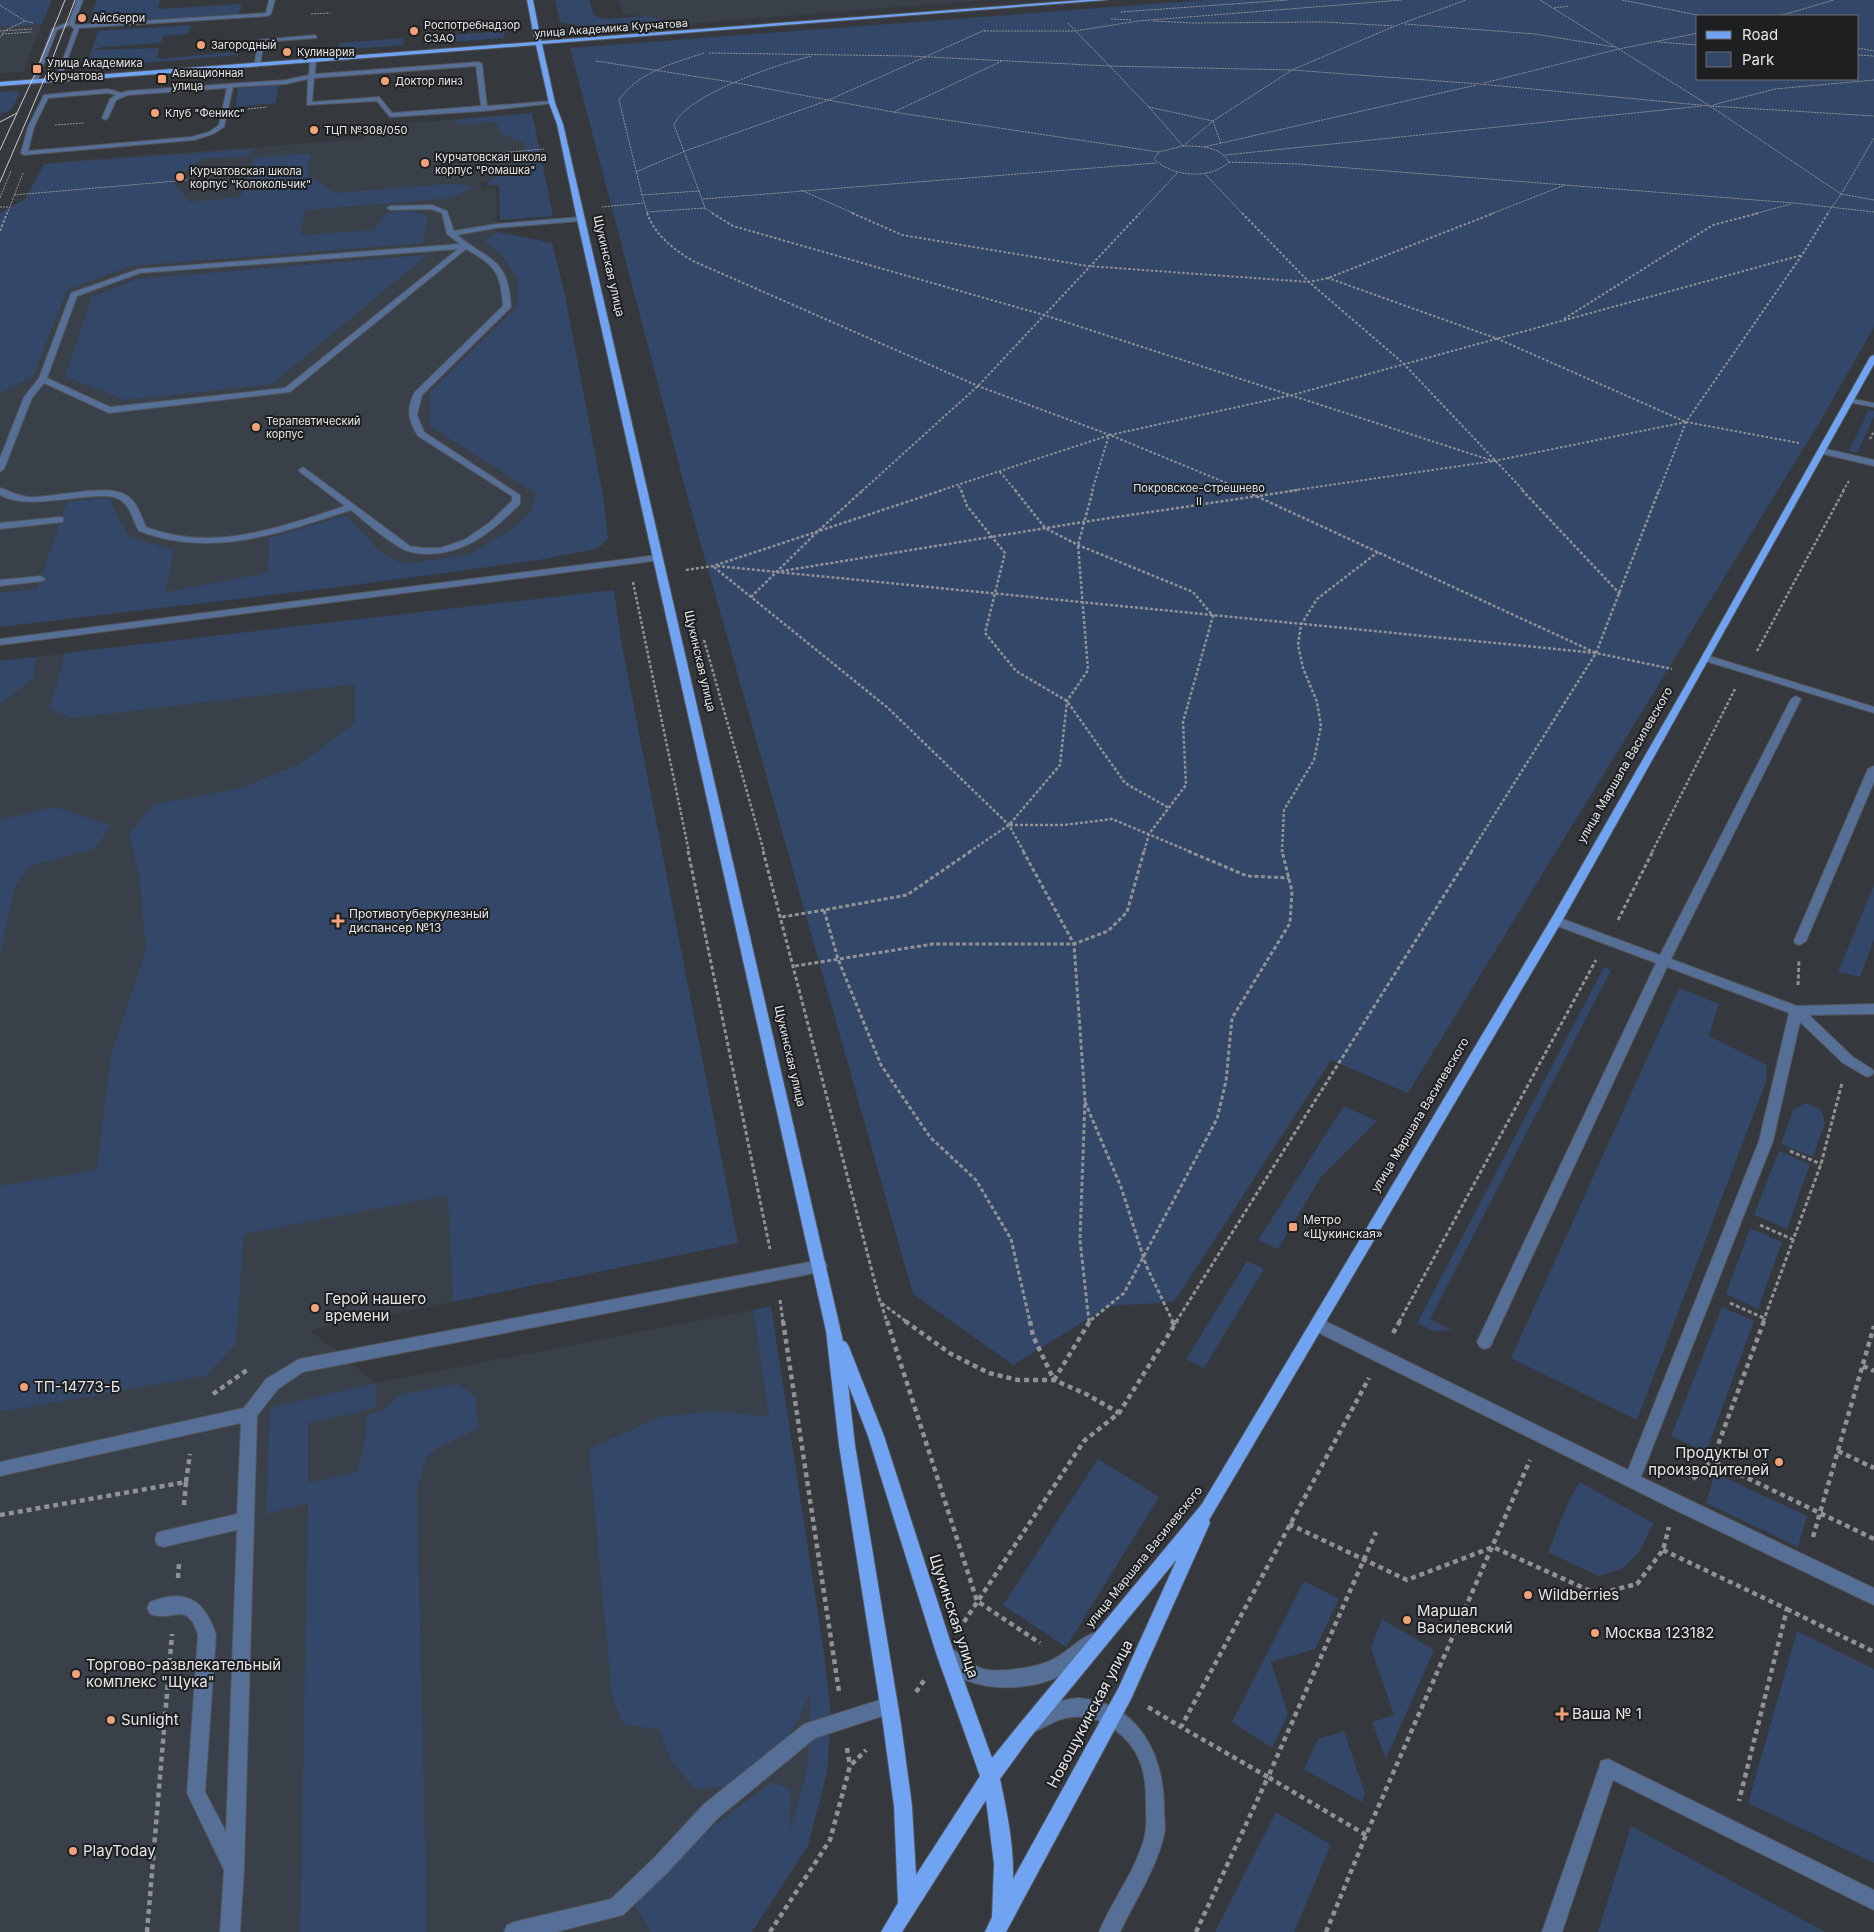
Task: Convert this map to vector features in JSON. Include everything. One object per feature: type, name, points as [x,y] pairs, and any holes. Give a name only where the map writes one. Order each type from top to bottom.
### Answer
[{"type":"main road","name":"Щукинская улица","points":[[530,0],[552,103],[560,124],[580,219],[834,1331],[847,1444],[903,1806],[908,1903]]},
{"type":"main road","name":"улица Академика Курчатова","points":[[0,84],[1043,2],[1104,0]]},
{"type":"main road","name":"улица Маршала Василевского","points":[[908,1903],[990,1777],[1023,1733],[1208,1509],[1556,921],[1697,674],[1874,357]]},
{"type":"main road","name":"Щукинская улица","points":[[834,1331],[876,1436],[945,1653],[990,1777],[998,1812],[1004,1864],[999,1925]]},
{"type":"main road","name":"Новощукинская улица","points":[[999,1925],[1112,1718],[1145,1653],[1208,1509]]},
{"type":"main road","points":[[891,1932],[908,1903]]},
{"type":"street","points":[[73,25],[80,0]]},
{"type":"street","points":[[34,82],[55,29],[73,25],[268,14],[272,0]]},
{"type":"street","points":[[57,80],[77,29],[73,25]]},
{"type":"street","points":[[257,65],[262,41],[315,38]]},
{"type":"street","points":[[313,60],[309,104],[378,99],[390,115],[552,103]]},
{"type":"street","points":[[230,86],[222,126],[211,133],[192,140],[30,153],[24,153],[23,150],[46,96],[108,91],[121,94],[230,86],[286,82],[312,76],[479,64],[484,109]]},
{"type":"street","points":[[105,118],[113,99],[121,94]]},
{"type":"street","points":[[303,470],[407,548],[425,553],[445,551],[465,544],[505,514],[517,502],[516,495],[421,434],[414,424],[412,406],[418,394],[507,307],[507,284],[496,263],[466,246],[451,234],[445,212],[432,206],[390,208]]},
{"type":"street","points":[[451,234],[496,226],[580,219]]},
{"type":"street","points":[[0,468],[28,397],[43,379],[74,295],[138,271],[466,246]]},
{"type":"street","points":[[43,379],[109,410],[287,390],[466,246]]},
{"type":"street","points":[[1850,400],[1874,405]]},
{"type":"street","points":[[1820,455],[1874,463]]},
{"type":"street","points":[[0,491],[6,496],[23,500],[98,494],[122,496],[131,506],[142,528],[167,538],[208,541],[254,537],[352,507]]},
{"type":"street","points":[[0,526],[60,520]]},
{"type":"street","points":[[0,642],[658,558]]},
{"type":"street","points":[[0,583],[40,579]]},
{"type":"street","points":[[1706,658],[1874,710]]},
{"type":"street","points":[[1485,1342],[1664,960],[1796,698]]},
{"type":"street","points":[[1800,942],[1874,769]]},
{"type":"street","points":[[1556,921],[1796,1011],[1848,1060],[1867,1072]]},
{"type":"street","points":[[1796,1011],[1874,1009]]},
{"type":"street","points":[[1632,1480],[1766,1142],[1796,1011]]},
{"type":"street","points":[[230,1932],[234,1870],[249,1414],[272,1384],[299,1366],[820,1266]]},
{"type":"street","points":[[1318,1325],[1874,1597]]},
{"type":"street","points":[[0,1469],[249,1414]]},
{"type":"street","points":[[163,1539],[246,1520]]},
{"type":"street","points":[[156,1608],[175,1604],[191,1606],[203,1619],[207,1635],[196,1793],[234,1870]]},
{"type":"street","points":[[945,1653],[963,1670],[984,1678],[1017,1678],[1052,1670],[1106,1634]]},
{"type":"street","points":[[1023,1733],[1041,1718],[1066,1707],[1094,1708],[1112,1718],[1134,1735],[1150,1759],[1156,1795],[1154,1834],[1139,1873],[1109,1932]]},
{"type":"street","points":[[514,1932],[616,1908],[661,1865],[711,1811],[810,1730],[843,1719],[890,1715]]},
{"type":"street","points":[[1552,1932],[1608,1768],[1874,1900]]},
{"type":"path","points":[[973,32],[1075,31],[1138,21],[1402,0]]},
{"type":"path","points":[[1183,146],[1213,121],[1292,70],[1397,26],[1466,0]]},
{"type":"path","points":[[1540,0],[1710,106],[1841,194],[1874,200]]},
{"type":"path","points":[[1622,0],[1697,15]]},
{"type":"path","points":[[1782,15],[1834,0]]},
{"type":"path","points":[[1070,2],[1075,7],[1062,15],[1183,146]]},
{"type":"path","points":[[1553,8],[1569,6],[1566,4]]},
{"type":"path","points":[[0,5],[25,21],[4,31],[0,38]]},
{"type":"path","points":[[1110,19],[1194,23],[1324,22],[1397,26]]},
{"type":"path","points":[[1402,24],[1436,25],[1559,36],[1619,48]]},
{"type":"path","points":[[0,31],[38,28]]},
{"type":"path","points":[[636,172],[686,151],[829,100],[989,28]]},
{"type":"path","points":[[2,34],[36,32]]},
{"type":"path","points":[[1204,148],[1480,84],[1619,48],[1696,33]]},
{"type":"path","points":[[1652,42],[1696,45]]},
{"type":"path","points":[[1859,48],[1874,51]]},
{"type":"path","points":[[741,49],[704,53],[657,70],[623,91],[619,100],[650,225],[676,251],[693,261],[978,386],[1110,434],[1257,496],[1596,653]]},
{"type":"path","points":[[704,53],[927,57],[1110,66],[1292,70],[1480,84],[1710,106],[1874,116]]},
{"type":"path","points":[[705,208],[686,151],[674,125],[677,117],[731,82],[774,66],[818,54]]},
{"type":"path","points":[[1859,55],[1874,56]]},
{"type":"path","points":[[592,60],[731,82],[893,112],[1160,152],[1183,146],[1204,148],[1225,155],[1710,106],[1775,89],[1874,80]]},
{"type":"path","points":[[893,112],[1002,61]]},
{"type":"path","points":[[1149,107],[1213,121]]},
{"type":"path","points":[[48,126],[96,122],[105,118]]},
{"type":"path","points":[[1213,121],[1221,144]]},
{"type":"path","points":[[770,1932],[830,1840],[850,1766],[890,1715],[945,1653],[977,1601],[1084,1440],[1119,1413],[1596,653],[1686,422],[1802,255],[1874,138]]},
{"type":"path","points":[[466,156],[549,149]]},
{"type":"path","points":[[1156,163],[1154,159],[1160,152]]},
{"type":"path","points":[[0,231],[30,153]]},
{"type":"path","points":[[1225,155],[1229,162]]},
{"type":"path","points":[[703,199],[1156,163],[1178,172],[1204,173],[1222,168],[1229,162],[1298,164],[1874,212]]},
{"type":"path","points":[[0,198],[13,168]]},
{"type":"path","points":[[751,596],[816,533],[978,386],[1088,266],[1178,172]]},
{"type":"path","points":[[1204,173],[1309,282],[1403,363],[1620,594]]},
{"type":"path","points":[[14,195],[188,180]]},
{"type":"path","points":[[801,190],[902,235],[1088,266],[1309,282],[1328,278],[1565,185]]},
{"type":"path","points":[[642,195],[699,191]]},
{"type":"path","points":[[601,207],[644,203]]},
{"type":"path","points":[[1560,322],[1713,225],[1794,204]]},
{"type":"path","points":[[0,207],[10,206]]},
{"type":"path","points":[[646,212],[705,208],[733,226],[1044,315],[1494,461]]},
{"type":"path","points":[[713,566],[959,486],[1110,434],[1292,395],[1802,255]]},
{"type":"path","points":[[1328,278],[1498,339],[1686,422],[1799,442],[1793,453],[1820,455]]},
{"type":"path","points":[[776,572],[1083,522],[1494,461],[1686,422]]},
{"type":"path","points":[[1366,1835],[1181,1727],[1288,1524],[1607,940],[1874,431]]},
{"type":"path","points":[[782,917],[907,895],[1009,825],[1060,765],[1067,701],[1088,670],[1078,545],[1083,522],[1110,434]]},
{"type":"path","points":[[1000,472],[1045,528],[1078,545],[1193,592],[1212,616]]},
{"type":"path","points":[[959,486],[967,506],[1005,553],[985,633],[1016,671],[1067,701],[1125,783],[1169,808]]},
{"type":"path","points":[[1054,1380],[1090,1321],[1124,1293],[1217,1119],[1226,1081],[1232,1018],[1290,923],[1292,890],[1282,851],[1284,810],[1314,760],[1321,726],[1317,702],[1303,668],[1298,645],[1301,625],[1317,599],[1378,551]]},
{"type":"path","points":[[713,566],[1081,600],[1212,616],[1596,653],[1697,674]]},
{"type":"path","points":[[713,566],[888,708],[1009,825],[1074,944],[1085,1100],[1080,1240],[1090,1321]]},
{"type":"path","points":[[685,570],[687,579]]},
{"type":"path","points":[[632,576],[776,1274],[850,1766]]},
{"type":"path","points":[[795,966],[933,944],[1074,944],[1108,931],[1127,912],[1150,834],[1186,785],[1183,722],[1212,616]]},
{"type":"path","points":[[703,636],[782,917],[880,1302],[977,1601]]},
{"type":"path","points":[[1009,825],[1064,825],[1112,819],[1247,876],[1289,878]]},
{"type":"path","points":[[824,910],[838,959],[881,1065],[930,1137],[976,1180],[1012,1239],[1033,1336],[1054,1380]]},
{"type":"path","points":[[1796,1011],[1800,942]]},
{"type":"path","points":[[1288,1524],[1407,1580],[1493,1547],[1597,1594],[1637,1584],[1662,1550],[1677,1502],[1691,1480],[1712,1461],[1822,1164],[1848,1060]]},
{"type":"path","points":[[1085,1100],[1121,1187],[1143,1258],[1175,1326]]},
{"type":"path","points":[[1766,1142],[1822,1164]]},
{"type":"path","points":[[1737,1214],[1794,1240]]},
{"type":"path","points":[[761,1252],[771,1250]]},
{"type":"path","points":[[1707,1292],[1766,1319]]},
{"type":"path","points":[[880,1302],[950,1354],[989,1373],[1018,1380],[1054,1380],[1086,1394],[1119,1413]]},
{"type":"path","points":[[1805,1564],[1874,1326]]},
{"type":"path","points":[[1863,1366],[1874,1370]]},
{"type":"path","points":[[147,1932],[186,1482],[197,1405],[249,1369]]},
{"type":"path","points":[[1326,1932],[1366,1835],[1541,1435]]},
{"type":"path","points":[[1838,1451],[1874,1468]]},
{"type":"path","points":[[1712,1461],[1874,1539]]},
{"type":"path","points":[[0,1515],[186,1482]]},
{"type":"path","points":[[1196,1932],[1268,1777],[1376,1532]]},
{"type":"path","points":[[1662,1550],[1874,1652]]},
{"type":"path","points":[[1732,1829],[1787,1609]]},
{"type":"shaded area","points":[[618,0],[987,0],[683,24],[646,16],[624,14]]},
{"type":"shaded area","points":[[42,24],[23,72],[0,73],[0,27]]},
{"type":"shaded area","points":[[529,113],[542,176],[480,182],[481,188],[496,187],[497,232],[551,244],[603,546],[0,620],[0,303],[55,162],[363,139],[364,127]]},
{"type":"shaded area","points":[[512,601],[575,1247],[453,1302],[310,1330],[376,1383],[753,1310],[810,1690],[810,1730],[806,1774],[788,1835],[725,1932],[0,1932],[0,661]]},
{"type":"green space","points":[[0,0],[52,0],[42,24],[0,27]]},
{"type":"green space","points":[[97,0],[160,0],[158,9],[242,4],[238,15],[89,24]]},
{"type":"green space","points":[[555,0],[589,0],[594,15],[601,18],[613,19],[646,16],[683,24],[602,31],[560,22]]},
{"type":"green space","name":"Покровское-Стрешнево II","points":[[1206,0],[1874,0],[1874,327],[1821,420],[1408,1093],[1331,1060],[1174,1302],[1109,1306],[1013,1365],[913,1294],[688,499],[570,48]]},
{"type":"green space","points":[[192,25],[188,34],[163,36],[161,43],[103,47],[94,50],[159,48],[157,57],[161,59],[231,52],[239,55],[86,68],[98,31]]},
{"type":"green space","points":[[504,31],[505,38],[425,44],[425,37]]},
{"type":"green space","points":[[403,38],[404,45],[339,50],[339,43]]},
{"type":"green space","points":[[278,85],[276,103],[236,107],[238,88]]},
{"type":"green space","points":[[0,92],[20,92],[12,109],[0,115]]},
{"type":"green space","points":[[532,113],[553,216],[500,220],[499,186],[486,185],[495,177],[526,164],[525,143],[501,134],[496,122],[460,124],[455,120]]},
{"type":"green space","points":[[252,149],[250,156],[201,159],[173,181],[189,202],[241,197],[253,158],[311,153],[307,175],[336,193],[451,184],[474,186],[452,198],[305,210],[300,235],[374,230],[386,213],[407,210],[428,216],[423,243],[130,266],[67,290],[33,376],[0,393],[0,213],[25,199],[44,164]]},
{"type":"green space","points":[[498,232],[552,243],[565,295],[604,501],[608,539],[596,549],[539,560],[347,586],[0,627],[0,593],[37,589],[67,502],[108,498],[128,536],[174,551],[165,592],[268,573],[269,538],[347,515],[379,551],[403,564],[468,555],[512,529],[531,511],[537,494],[430,426],[430,392],[517,307],[519,280],[504,258],[484,240]]},
{"type":"green space","points":[[427,255],[272,384],[125,400],[65,376],[92,297],[138,279]]},
{"type":"green space","points":[[1869,410],[1874,411],[1874,416],[1857,453],[1849,451]]},
{"type":"green space","name":"Противотуберкулезный диспансер №13","points":[[614,590],[621,640],[738,1243],[453,1302],[448,1195],[244,1234],[236,1344],[205,1376],[0,1412],[0,1186],[97,1170],[111,1055],[146,949],[139,876],[129,833],[154,804],[238,789],[300,764],[355,723],[355,684],[73,718],[50,709],[65,653]]},
{"type":"green space","points":[[36,657],[34,678],[0,704],[0,661]]},
{"type":"green space","points":[[53,807],[111,825],[96,848],[30,866],[15,886],[0,954],[0,820]]},
{"type":"green space","points":[[1874,885],[1874,940],[1860,977],[1838,972]]},
{"type":"green space","points":[[1604,967],[1611,970],[1430,1319],[1452,1330],[1434,1331],[1417,1323]]},
{"type":"green space","points":[[1679,988],[1719,1004],[1709,1036],[1767,1065],[1766,1082],[1637,1420],[1511,1358]]},
{"type":"green space","points":[[1806,1103],[1821,1109],[1825,1123],[1813,1157],[1781,1144],[1793,1110]]},
{"type":"green space","points":[[1344,1106],[1377,1121],[1321,1177],[1278,1249],[1258,1240]]},
{"type":"green space","points":[[1779,1151],[1810,1164],[1787,1229],[1754,1215]]},
{"type":"green space","points":[[1750,1228],[1782,1242],[1758,1309],[1726,1294]]},
{"type":"green space","points":[[1247,1261],[1264,1269],[1204,1368],[1186,1359]]},
{"type":"green space","points":[[771,1306],[824,1653],[831,1717],[827,1773],[808,1846],[752,1932],[651,1932],[630,1896],[653,1859],[710,1829],[772,1782],[791,1790],[789,1832],[806,1774],[810,1730],[810,1692],[798,1720],[783,1743],[730,1786],[696,1789],[671,1761],[659,1729],[624,1725],[612,1698],[589,1449],[660,1417],[716,1411],[769,1417],[753,1310]]},
{"type":"green space","points":[[1722,1307],[1754,1321],[1706,1452],[1671,1436]]},
{"type":"green space","points":[[376,1383],[376,1408],[308,1423],[308,1483],[357,1472],[364,1447],[367,1415],[384,1410],[398,1395],[457,1384],[476,1397],[478,1428],[434,1450],[427,1456],[417,1490],[427,1932],[300,1932],[308,1503],[266,1514],[270,1408]]},
{"type":"green space","points":[[1098,1459],[1159,1497],[1066,1647],[1003,1605]]},
{"type":"green space","points":[[1715,1473],[1807,1516],[1798,1547],[1706,1503]]},
{"type":"green space","points":[[1580,1482],[1653,1523],[1640,1551],[1622,1569],[1598,1576],[1548,1552],[1570,1498]]},
{"type":"green space","points":[[1304,1581],[1339,1599],[1315,1649],[1271,1662],[1288,1714],[1272,1748],[1232,1722]]},
{"type":"green space","points":[[1382,1619],[1434,1650],[1386,1759],[1372,1722],[1394,1715],[1371,1648]]},
{"type":"green space","points":[[1797,1631],[1874,1669],[1874,1863],[1748,1803]]},
{"type":"green space","points":[[1344,1731],[1365,1794],[1362,1802],[1304,1769],[1318,1739]]},
{"type":"green space","points":[[1276,1812],[1331,1845],[1294,1932],[1215,1932]]},
{"type":"green space","points":[[1631,1826],[1825,1932],[1598,1932]]},
{"type":"tram line","points":[[0,150],[35,74],[65,0]]},
{"type":"tram line","points":[[0,182],[47,73],[75,0]]},
{"type":"tram line","points":[[0,122],[17,113]]},
{"type":"place","name":"Айсберри","points":[[82,18]]},
{"type":"place","name":"Роспотребнадзор СЗАО","points":[[414,31]]},
{"type":"place","name":"Загородный","points":[[201,45]]},
{"type":"place","name":"Кулинария","points":[[287,52]]},
{"type":"place","name":"Улица Академика Курчатова","points":[[37,69]]},
{"type":"place","name":"Авиационная улица","points":[[162,79]]},
{"type":"place","name":"Доктор линз","points":[[385,81]]},
{"type":"place","name":"Клуб \"Феникс\"","points":[[155,113]]},
{"type":"place","name":"ТЦП №308/050","points":[[314,130]]},
{"type":"place","name":"Курчатовская школа корпус \"Ромашка\"","points":[[425,163]]},
{"type":"place","name":"Курчатовская школа корпус \"Колокольчик\"","points":[[180,177]]},
{"type":"place","name":"Терапевтический корпус","points":[[256,427]]},
{"type":"place","name":"Противотуберкулезный диспансер №13","points":[[338,921]]},
{"type":"place","name":"Метро «Щукинская»","points":[[1293,1227]]},
{"type":"place","name":"Герой нашего времени","points":[[315,1308]]},
{"type":"place","name":"ТП-14773-Б","points":[[24,1387]]},
{"type":"place","name":"Продукты от производителей","points":[[1779,1462]]},
{"type":"place","name":"Wildberries","points":[[1528,1595]]},
{"type":"place","name":"Маршал Василевский","points":[[1407,1620]]},
{"type":"place","name":"Москва 123182","points":[[1595,1633]]},
{"type":"place","name":"Торгово-развлекательный комплекс \"Щука\"","points":[[76,1674]]},
{"type":"place","name":"Ваша № 1","points":[[1562,1714]]},
{"type":"place","name":"Sunlight","points":[[111,1720]]},
{"type":"place","name":"PlayToday","points":[[73,1851]]}]
